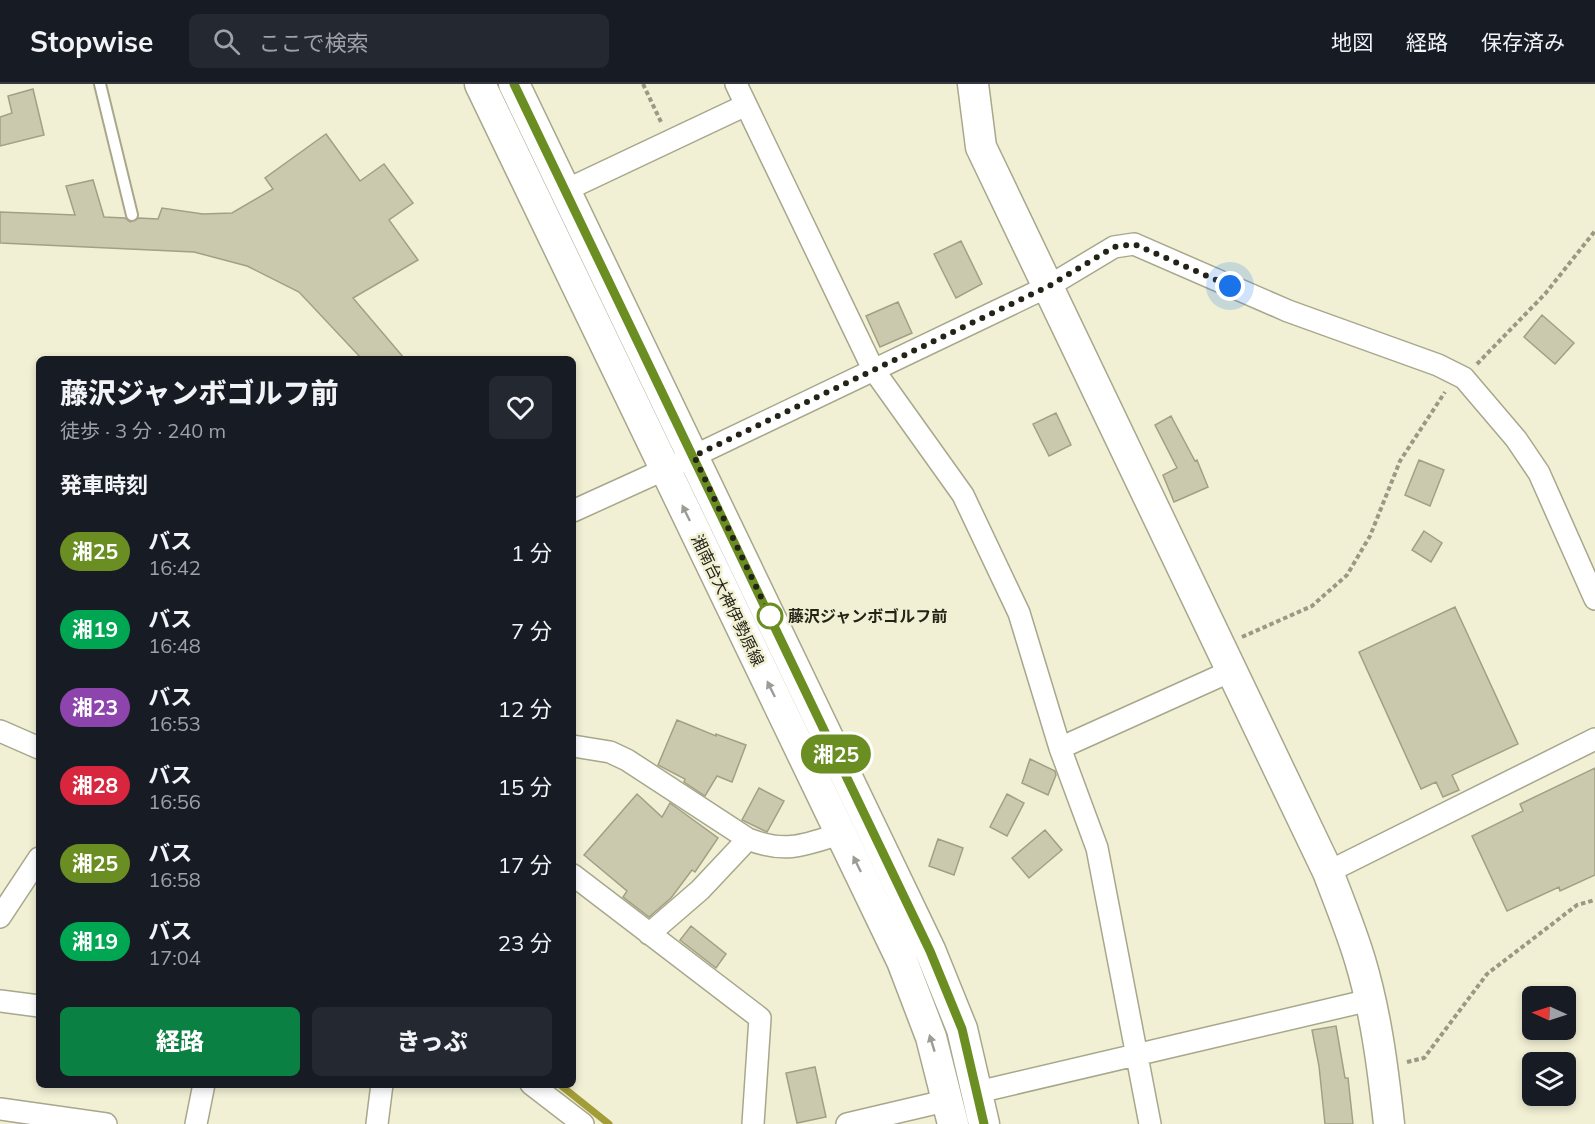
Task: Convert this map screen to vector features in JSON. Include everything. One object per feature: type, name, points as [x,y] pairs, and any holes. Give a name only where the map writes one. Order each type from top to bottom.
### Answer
[{"type":"street","name":"湘南台大神伊勢原線","points":[[480,84],[902,961],[931,1037],[951,1112]]},
{"type":"street","name":"湘南台大神伊勢原線","points":[[514,84],[566,190],[630,330],[694,456],[930,951],[962,1029],[984,1124]]},
{"type":"street","points":[[736,84],[873,369],[963,495],[1019,613],[1060,748],[1097,848],[1150,1124]]},
{"type":"street","points":[[973,84],[981,147],[1328,872],[1360,960],[1370,1000],[1383,1067],[1389,1124]]},
{"type":"street","points":[[566,190],[669,139],[746,105]]},
{"type":"street","points":[[576,510],[694,456],[1049,286],[1114,247],[1134,244],[1288,311],[1460,376],[1516,439],[1539,473],[1595,599]]},
{"type":"street","points":[[1060,748],[1226,659]]},
{"type":"street","points":[[0,731],[36,747]]},
{"type":"street","points":[[1328,872],[1595,738]]},
{"type":"street","points":[[576,746],[610,752],[748,839],[780,848],[802,848],[842,833]]},
{"type":"street","points":[[649,934],[700,890],[748,839]]},
{"type":"street","points":[[0,916],[36,862]]},
{"type":"street","points":[[576,877],[760,1018],[753,1124]]},
{"type":"street","points":[[978,1092],[1370,1000]]},
{"type":"street","points":[[0,1001],[36,1006]]},
{"type":"street","points":[[196,1124],[203,1088]]},
{"type":"street","points":[[377,1124],[382,1088]]},
{"type":"street","points":[[536,1088],[583,1124]]},
{"type":"street","points":[[0,1109],[106,1124]]},
{"type":"street","points":[[847,1124],[951,1112]]},
{"type":"lane","points":[[100,84],[132,214]]},
{"type":"path","points":[[643,84],[669,139]]},
{"type":"path","points":[[1226,659],[1312,606],[1347,575],[1370,536],[1400,461],[1460,376],[1545,294],[1595,231]]},
{"type":"path","points":[[1383,1067],[1424,1058],[1487,974],[1577,904],[1595,900]]},
{"type":"building","points":[[33,89],[44,135],[0,146],[0,117],[12,113],[8,96]]},
{"type":"building","points":[[326,134],[360,181],[384,164],[413,203],[389,220],[418,260],[353,298],[402,356],[359,356],[299,292],[247,266],[194,252],[0,243],[0,212],[75,215],[66,186],[93,180],[104,217],[125,218],[130,222],[139,218],[158,219],[162,208],[203,214],[232,213],[273,189],[265,178]]},
{"type":"building","points":[[961,241],[982,284],[956,298],[934,254]]},
{"type":"building","points":[[898,302],[912,333],[880,347],[866,316]]},
{"type":"building","points":[[1542,315],[1574,343],[1555,364],[1524,337]]},
{"type":"building","points":[[1056,413],[1071,445],[1049,456],[1033,424]]},
{"type":"building","points":[[1171,416],[1195,461],[1197,460],[1208,487],[1174,502],[1163,475],[1177,468],[1155,425]]},
{"type":"building","points":[[1419,460],[1444,470],[1430,506],[1405,495]]},
{"type":"building","points":[[1424,531],[1442,543],[1431,562],[1412,550]]},
{"type":"building","points":[[1455,607],[1518,744],[1452,775],[1459,790],[1443,797],[1436,782],[1421,789],[1359,652]]},
{"type":"building","points":[[677,720],[746,745],[732,782],[717,776],[705,796],[684,782],[685,779],[658,765]]},
{"type":"building","points":[[1030,759],[1055,771],[1056,775],[1048,795],[1022,783]]},
{"type":"building","points":[[1595,768],[1595,875],[1560,891],[1559,887],[1507,911],[1472,836],[1523,811],[1520,804]]},
{"type":"building","points":[[759,788],[784,801],[767,832],[742,820]]},
{"type":"building","points":[[637,794],[662,817],[670,803],[718,838],[695,872],[692,870],[671,898],[649,917],[623,897],[627,891],[584,855]]},
{"type":"building","points":[[1007,794],[1024,803],[1007,836],[990,827]]},
{"type":"building","points":[[1045,830],[1062,850],[1029,878],[1012,858]]},
{"type":"building","points":[[938,839],[963,848],[954,875],[929,866]]},
{"type":"building","points":[[691,926],[726,954],[716,968],[680,940]]},
{"type":"building","points":[[1336,1026],[1345,1078],[1348,1078],[1353,1124],[1325,1124],[1319,1066],[1312,1030]]},
{"type":"building","points":[[815,1067],[826,1117],[797,1123],[786,1073]]},
{"type":"waterway","points":[[564,1088],[609,1124]]},
{"type":"bus line","name":"湘25","points":[[514,84],[566,190],[630,330],[694,456],[930,951],[962,1029],[984,1124]]},
{"type":"place","name":"藤沢ジャンボゴルフ前","points":[[770,616]]},
{"type":"route","points":[[770,616],[694,456],[1049,286],[1114,247],[1134,244],[1230,286]]}]
